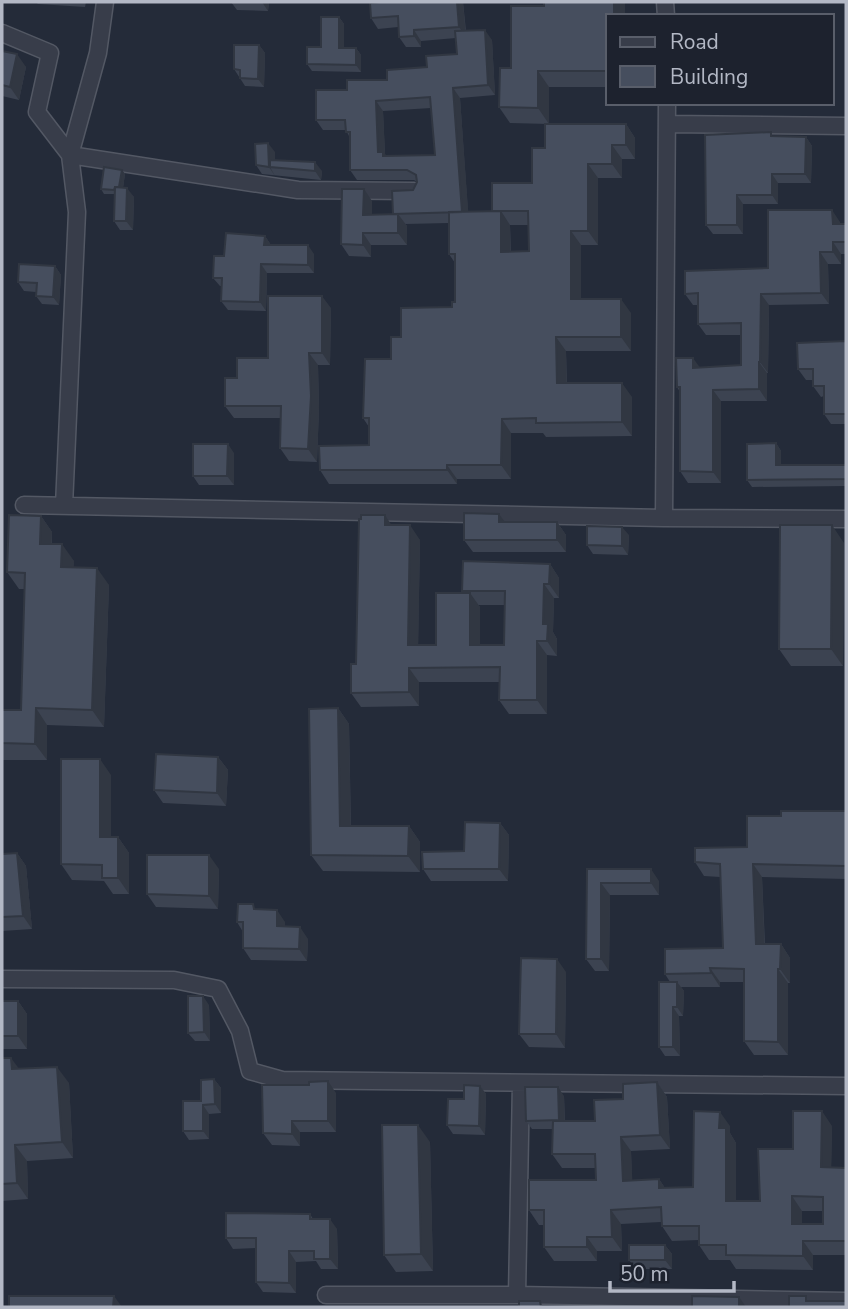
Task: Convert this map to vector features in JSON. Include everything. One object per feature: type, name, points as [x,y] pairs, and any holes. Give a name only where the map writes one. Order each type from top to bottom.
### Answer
[{"type":"street","points":[[64,506],[77,212],[70,155],[98,53],[105,2]]},
{"type":"street","points":[[2,33],[50,53],[37,112],[70,155],[298,190],[414,191]]},
{"type":"street","points":[[664,518],[667,105]]},
{"type":"street","points":[[667,124],[846,126]]},
{"type":"street","points":[[24,505],[846,519]]},
{"type":"street","points":[[2,979],[174,980],[218,989],[240,1031],[250,1071],[282,1080],[846,1086]]},
{"type":"street","points":[[517,1295],[521,1083]]},
{"type":"street","points":[[326,1295],[517,1295],[846,1301]]},
{"type":"building","points":[[457,2],[459,27],[414,30],[414,36],[399,37],[398,16],[371,18],[370,3]]},
{"type":"building","points":[[544,2],[614,2],[614,14],[606,14],[606,71],[538,71],[538,108],[499,107],[500,68],[511,68],[511,6],[544,6]]},
{"type":"building","points":[[321,17],[339,17],[339,48],[356,48],[356,65],[307,64],[307,47],[321,47]]},
{"type":"building","points":[[485,30],[488,85],[453,88],[462,212],[393,214],[392,191],[413,190],[417,182],[416,175],[407,170],[350,170],[350,132],[346,132],[345,120],[316,120],[316,90],[347,90],[347,80],[387,80],[387,70],[427,67],[426,56],[457,54],[455,31]],"holes":[[[430,97],[435,155],[383,156],[383,152],[378,152],[376,101]]]},
{"type":"building","points":[[234,45],[259,45],[258,79],[240,78],[240,70],[234,69]]},
{"type":"building","points":[[2,51],[17,54],[10,87],[2,85]]},
{"type":"building","points":[[545,124],[626,124],[626,145],[612,145],[612,164],[588,164],[588,231],[571,231],[571,299],[621,299],[621,337],[556,337],[557,383],[622,383],[622,422],[536,423],[536,418],[502,419],[501,465],[447,465],[447,470],[320,470],[319,446],[369,445],[369,418],[363,418],[365,359],[391,359],[391,337],[401,337],[401,308],[452,307],[452,302],[455,302],[455,254],[449,254],[449,212],[501,211],[492,211],[492,183],[532,183],[532,148],[545,148]],"holes":[[[501,211],[528,211],[529,251],[501,252]]]},
{"type":"building","points":[[771,132],[771,136],[806,137],[805,174],[772,174],[772,195],[737,195],[737,225],[706,225],[705,135]]},
{"type":"building","points":[[268,143],[269,167],[256,165],[255,144]]},
{"type":"building","points":[[270,160],[315,162],[315,171],[270,167]]},
{"type":"building","points":[[104,167],[122,170],[119,187],[114,190],[101,189]]},
{"type":"building","points":[[115,187],[127,188],[126,221],[114,221]]},
{"type":"building","points":[[342,189],[364,189],[363,215],[398,214],[398,233],[363,233],[363,245],[341,244]]},
{"type":"building","points":[[768,210],[832,210],[833,224],[846,224],[846,242],[833,242],[833,252],[820,252],[821,293],[761,294],[759,389],[713,390],[713,472],[680,471],[680,387],[677,387],[676,358],[693,358],[693,368],[741,365],[741,323],[698,324],[698,293],[685,294],[685,271],[768,268]]},
{"type":"building","points":[[226,233],[265,236],[264,245],[308,245],[308,265],[261,264],[260,302],[221,301],[222,278],[213,278],[214,256],[224,256]]},
{"type":"building","points":[[19,264],[55,266],[53,297],[36,296],[37,283],[18,282]]},
{"type":"building","points":[[268,296],[322,296],[322,353],[309,353],[311,396],[308,449],[280,448],[281,406],[225,406],[225,378],[237,378],[237,358],[268,358]]},
{"type":"building","points":[[846,341],[846,414],[824,414],[824,386],[813,386],[813,369],[798,369],[797,343]]},
{"type":"building","points":[[776,443],[776,465],[846,465],[846,479],[747,480],[747,444]]},
{"type":"building","points":[[193,444],[228,444],[227,476],[193,476]]},
{"type":"building","points":[[464,513],[499,514],[499,522],[557,522],[557,540],[464,540]]},
{"type":"building","points":[[9,515],[41,516],[40,544],[62,544],[61,567],[97,568],[92,710],[36,708],[35,744],[2,743],[2,710],[21,710],[25,573],[7,572]]},
{"type":"building","points":[[361,515],[385,515],[385,525],[410,525],[408,645],[436,645],[436,593],[470,593],[470,645],[504,645],[505,591],[462,591],[463,561],[550,564],[549,584],[544,584],[543,624],[548,624],[547,641],[537,641],[537,700],[499,700],[500,667],[409,668],[409,692],[351,693],[351,664],[356,664]]},
{"type":"building","points":[[780,525],[832,525],[831,649],[779,649]]},
{"type":"building","points":[[587,526],[622,527],[622,546],[587,545]]},
{"type":"building","points":[[338,708],[340,826],[409,826],[408,856],[311,855],[309,709]]},
{"type":"building","points":[[156,754],[218,757],[217,793],[154,790]]},
{"type":"building","points":[[61,759],[100,759],[100,837],[118,837],[118,878],[102,878],[102,865],[61,864]]},
{"type":"building","points":[[781,811],[846,811],[846,866],[753,864],[756,944],[781,944],[778,969],[778,1042],[744,1041],[744,969],[710,968],[711,973],[665,974],[665,949],[723,948],[720,864],[695,862],[695,848],[747,847],[747,816],[781,816]]},
{"type":"building","points":[[465,822],[500,823],[499,869],[423,869],[422,852],[464,851]]},
{"type":"building","points":[[17,853],[23,916],[2,917],[2,854]]},
{"type":"building","points":[[147,855],[209,855],[209,896],[147,894]]},
{"type":"building","points":[[587,869],[651,869],[651,883],[601,883],[601,959],[586,959]]},
{"type":"building","points":[[238,904],[253,904],[254,909],[277,910],[277,926],[300,927],[299,949],[243,948],[243,922],[237,922]]},
{"type":"building","points":[[521,958],[557,959],[556,1034],[519,1034]]},
{"type":"building","points":[[659,982],[677,982],[677,1007],[673,1007],[673,1047],[659,1047]]},
{"type":"building","points":[[188,996],[203,996],[204,1032],[188,1033]]},
{"type":"building","points":[[2,1001],[18,1001],[18,1036],[2,1036]]},
{"type":"building","points":[[2,1058],[11,1058],[12,1069],[57,1067],[62,1142],[15,1145],[17,1183],[2,1184]]},
{"type":"building","points":[[214,1079],[215,1104],[203,1105],[203,1131],[183,1131],[183,1101],[201,1101],[201,1080]]},
{"type":"building","points":[[328,1081],[328,1121],[292,1121],[292,1134],[263,1133],[262,1085],[309,1085],[309,1082]]},
{"type":"building","points":[[657,1082],[660,1135],[621,1137],[623,1181],[659,1179],[659,1188],[693,1187],[694,1111],[720,1112],[719,1128],[726,1128],[726,1201],[760,1201],[758,1149],[793,1149],[793,1111],[822,1111],[821,1167],[846,1168],[846,1241],[803,1241],[803,1256],[726,1255],[726,1245],[699,1245],[699,1226],[662,1226],[661,1207],[611,1210],[612,1237],[587,1237],[587,1247],[544,1247],[544,1210],[529,1210],[529,1180],[596,1180],[595,1154],[552,1154],[553,1121],[595,1121],[594,1100],[623,1099],[623,1084]],"holes":[[[792,1196],[823,1197],[823,1224],[792,1224]]]},
{"type":"building","points":[[464,1085],[480,1086],[479,1126],[447,1125],[448,1099],[464,1099]]},
{"type":"building","points":[[525,1087],[558,1087],[559,1120],[526,1121]]},
{"type":"building","points":[[382,1125],[418,1125],[421,1254],[384,1255]]},
{"type":"building","points":[[226,1213],[310,1214],[310,1219],[330,1219],[330,1259],[314,1259],[314,1251],[289,1251],[289,1283],[256,1282],[256,1238],[226,1238]]},
{"type":"building","points":[[629,1245],[665,1245],[665,1260],[629,1260]]},
{"type":"building","points":[[9,1296],[114,1296],[113,1307],[9,1307]]},
{"type":"building","points":[[692,1296],[739,1297],[739,1307],[692,1307]]},
{"type":"building","points":[[789,1296],[806,1296],[806,1301],[846,1301],[846,1307],[789,1307]]},
{"type":"building","points":[[519,1301],[540,1301],[541,1307],[519,1307]]}]
